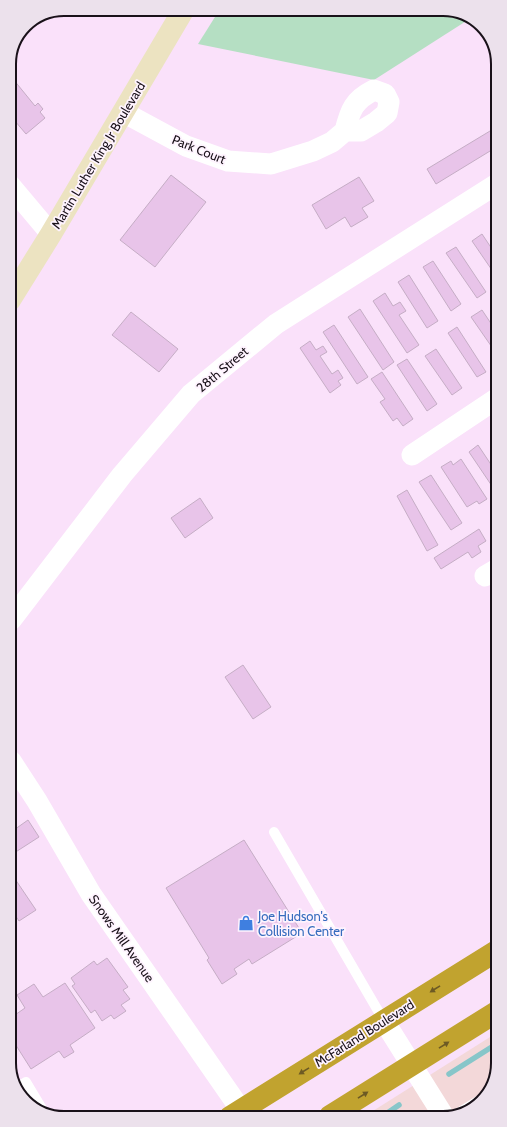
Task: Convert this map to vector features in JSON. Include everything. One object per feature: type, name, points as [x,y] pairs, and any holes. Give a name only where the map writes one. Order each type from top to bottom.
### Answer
[{"type":"highway","name":"McFarland Boulevard","points":[[239,1111],[491,954]]},
{"type":"highway","points":[[338,1111],[491,1015]]},
{"type":"main road","name":"Martin Luther King Jr Boulevard","points":[[16,290],[180,16]]},
{"type":"street","name":"Park Court","points":[[123,112],[186,146],[228,161],[271,164],[313,151],[332,142],[345,131]]},
{"type":"street","name":"28th Street","points":[[16,614],[122,476],[191,394],[276,324],[491,188]]},
{"type":"street","points":[[16,191],[51,234]]},
{"type":"street","points":[[412,455],[491,402]]},
{"type":"street","name":"Snows Mill Avenue","points":[[16,769],[37,801],[91,894],[235,1111]]},
{"type":"street","points":[[384,1020],[440,1111]]},
{"type":"lane","points":[[274,832],[384,1020]]},
{"type":"lane","points":[[21,1085],[26,1082],[40,1105]]},
{"type":"shaded area","points":[[491,1036],[491,1070],[486,1085],[477,1097],[465,1106],[450,1111],[373,1111]]},
{"type":"green space","points":[[216,16],[447,16],[466,21],[374,80],[198,44]]},
{"type":"building","points":[[16,83],[35,106],[38,103],[43,109],[40,112],[45,118],[26,134],[16,122]]},
{"type":"building","points":[[491,130],[491,150],[436,184],[427,169]]},
{"type":"building","points":[[171,175],[206,202],[155,267],[120,240]]},
{"type":"building","points":[[359,177],[374,201],[362,208],[368,217],[351,227],[345,217],[326,229],[312,205]]},
{"type":"building","points":[[482,234],[491,248],[491,269],[472,241]]},
{"type":"building","points":[[456,247],[486,292],[477,298],[446,253]]},
{"type":"building","points":[[433,261],[461,304],[451,311],[423,267]]},
{"type":"building","points":[[409,275],[438,321],[427,328],[398,282]]},
{"type":"building","points":[[385,293],[393,306],[400,302],[406,311],[399,315],[419,345],[407,353],[373,301]]},
{"type":"building","points":[[360,309],[394,362],[383,370],[348,317]]},
{"type":"building","points":[[482,310],[491,324],[491,346],[471,317]]},
{"type":"building","points":[[131,312],[178,349],[159,372],[112,335]]},
{"type":"building","points":[[334,325],[368,377],[357,384],[323,332]]},
{"type":"building","points":[[457,327],[486,372],[477,377],[448,333]]},
{"type":"building","points":[[310,341],[316,350],[323,346],[327,352],[320,356],[332,374],[338,370],[343,378],[338,381],[341,385],[330,393],[300,348]]},
{"type":"building","points":[[436,349],[462,388],[452,395],[425,356]]},
{"type":"building","points":[[407,359],[437,404],[427,411],[397,365]]},
{"type":"building","points":[[382,372],[413,419],[403,426],[397,418],[393,421],[380,402],[385,399],[371,379]]},
{"type":"building","points":[[478,445],[491,464],[491,485],[469,452]]},
{"type":"building","points":[[461,459],[487,499],[479,504],[477,501],[467,507],[441,467],[451,461],[453,465]]},
{"type":"building","points":[[431,475],[462,523],[451,530],[419,482]]},
{"type":"building","points":[[407,490],[438,545],[427,551],[397,496]]},
{"type":"building","points":[[200,498],[213,518],[185,538],[171,518]]},
{"type":"building","points":[[479,529],[486,541],[478,546],[481,552],[472,558],[468,552],[441,569],[434,558]]},
{"type":"building","points":[[243,665],[271,707],[253,719],[225,677]]},
{"type":"building","points":[[28,820],[39,837],[16,852],[16,828]]},
{"type":"building","points":[[244,840],[302,933],[252,964],[249,959],[234,969],[237,974],[222,984],[207,960],[209,958],[166,888]]},
{"type":"building","points":[[16,880],[36,910],[19,921],[16,916]]},
{"type":"building","points":[[107,958],[128,987],[123,990],[130,999],[121,1005],[126,1011],[114,1019],[111,1015],[102,1021],[95,1010],[91,1013],[72,986],[75,984],[71,978],[94,961],[97,965]]},
{"type":"building","points":[[65,983],[95,1028],[70,1045],[74,1052],[64,1058],[59,1051],[31,1069],[16,1045],[16,1014],[25,1008],[17,995],[34,984],[43,997]]},
{"type":"waterway","points":[[449,1074],[491,1047]]},
{"type":"waterway","points":[[390,1111],[399,1105]]},
{"type":"place","name":"Joe Hudson's Collision Center","points":[[246,923]]}]
